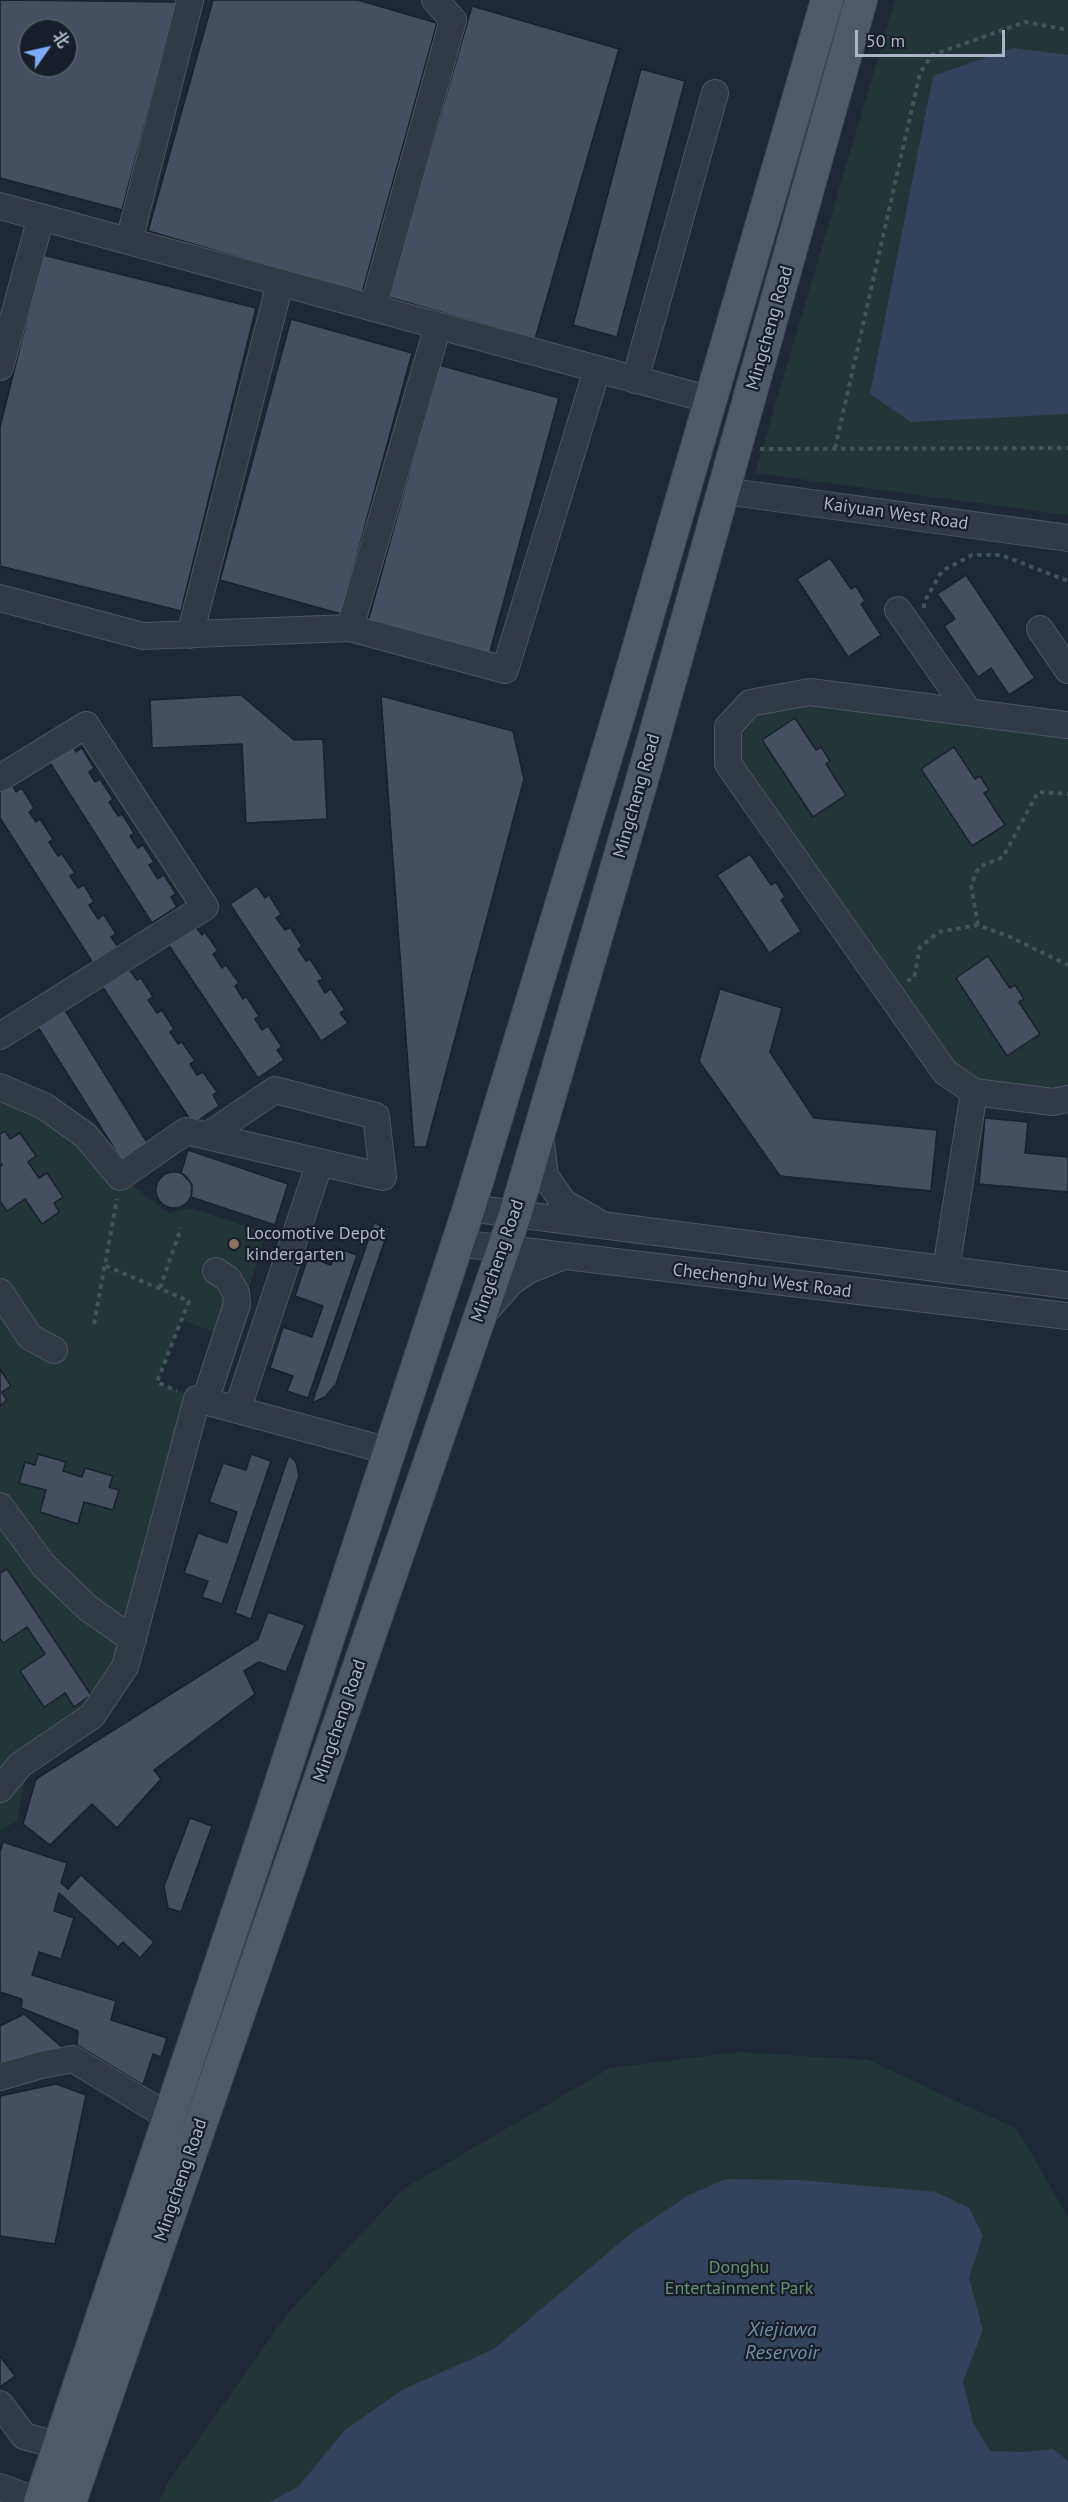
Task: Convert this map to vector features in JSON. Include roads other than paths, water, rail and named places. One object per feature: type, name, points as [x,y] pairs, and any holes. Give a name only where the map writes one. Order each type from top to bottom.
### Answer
[{"type":"main road","name":"Mingcheng Road","points":[[40,2502],[457,1243],[624,699],[827,0]]},
{"type":"main road","name":"Mingcheng Road","points":[[70,2502],[515,1215],[736,449],[861,0]]},
{"type":"street","points":[[129,242],[190,0]]},
{"type":"street","points":[[372,308],[453,20],[435,0]]},
{"type":"street","points":[[635,380],[715,93]]},
{"type":"street","points":[[0,206],[711,400]]},
{"type":"street","points":[[0,367],[41,217]]},
{"type":"street","points":[[190,634],[280,283]]},
{"type":"street","points":[[350,628],[438,326]]},
{"type":"street","points":[[0,598],[143,636],[350,628],[505,670],[597,370]]},
{"type":"street","name":"Kaiyuan West Road","points":[[724,490],[1068,537]]},
{"type":"street","points":[[898,610],[969,712]]},
{"type":"street","points":[[1040,629],[1068,670]]},
{"type":"street","points":[[1068,725],[810,692],[750,703],[728,727],[728,764],[945,1072],[974,1092],[1053,1102],[1068,1099]]},
{"type":"street","points":[[0,778],[86,725],[205,907],[0,1036]]},
{"type":"street","points":[[0,1087],[44,1106],[85,1135],[120,1177],[186,1131],[207,1136],[320,1162],[383,1177],[376,1116],[275,1090],[207,1136]]},
{"type":"street","points":[[946,1269],[974,1092]]},
{"type":"street","points":[[540,1130],[545,1176],[564,1203],[606,1227]]},
{"type":"street","points":[[237,1410],[320,1162]]},
{"type":"street","name":"Chechenghu West Road","points":[[468,1208],[1068,1284]]},
{"type":"street","name":"Chechenghu West Road","points":[[457,1243],[1068,1316]]},
{"type":"street","points":[[480,1317],[511,1282],[529,1270],[562,1257]]},
{"type":"street","points":[[0,1789],[20,1765],[92,1716],[125,1667],[201,1400],[237,1304],[236,1293],[228,1279],[216,1271]]},
{"type":"street","points":[[0,1292],[30,1337],[54,1350]]},
{"type":"street","points":[[201,1400],[389,1451]]},
{"type":"street","points":[[0,1506],[44,1566],[88,1608],[132,1640]]},
{"type":"street","points":[[0,2077],[41,2065],[73,2059],[169,2117]]},
{"type":"street","points":[[0,2404],[24,2436],[59,2446]]},
{"type":"street","points":[[0,2487],[40,2502]]},
{"type":"water","points":[[1013,48],[1068,55],[1068,414],[911,422],[870,394],[933,76]]},
{"type":"water","name":"Xiejiawa Reservoir","points":[[726,2179],[799,2180],[936,2192],[969,2208],[983,2235],[969,2278],[983,2330],[963,2381],[973,2423],[990,2451],[1024,2452],[1053,2449],[1068,2461],[1068,2502],[270,2502],[299,2486],[344,2431],[402,2390],[494,2349],[629,2235],[689,2195]]},
{"type":"place","name":"Locomotive Depot kindergarten","points":[[234,1244]]},
{"type":"park label","name":"Donghu Entertainment Park","points":[[739,2278]]}]
